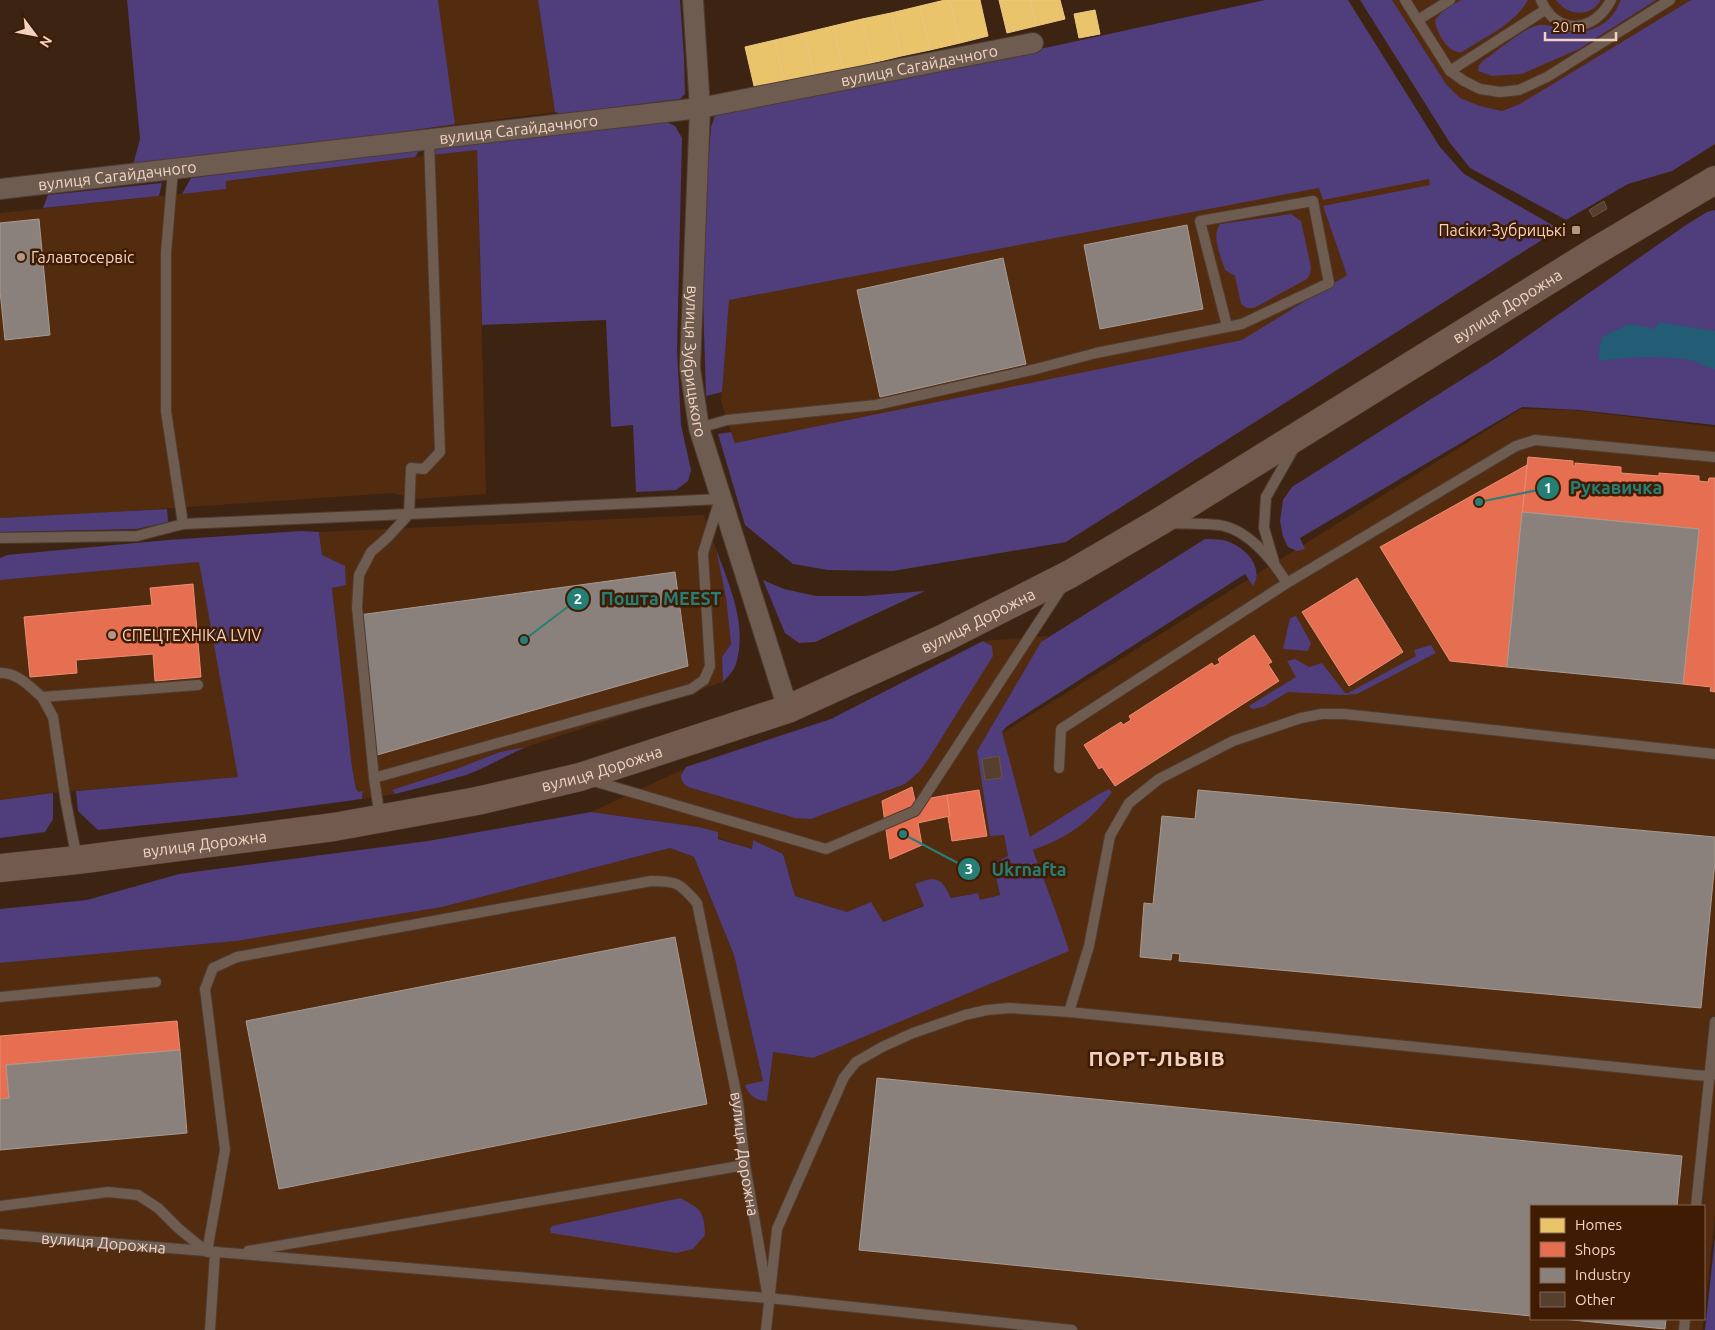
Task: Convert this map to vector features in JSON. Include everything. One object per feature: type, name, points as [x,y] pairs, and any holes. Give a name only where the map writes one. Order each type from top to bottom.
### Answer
[{"type":"main road","name":"вулиця Дорожна","points":[[0,868],[77,860],[380,820],[580,777],[788,709],[944,638],[1070,574],[1159,522],[1594,252],[1715,180]]},
{"type":"street","name":"вулиця Зубрицького","points":[[694,0],[700,108],[690,368],[698,428],[788,709]]},
{"type":"street","name":"вулиця Сагайдачного","points":[[0,189],[700,108],[1033,43]]},
{"type":"lane","points":[[1405,0],[1450,71],[1480,89],[1500,92],[1518,90],[1547,77],[1670,0]]},
{"type":"lane","points":[[1418,20],[1450,0]]},
{"type":"lane","points":[[1450,71],[1543,5],[1555,20],[1568,25],[1582,25],[1595,21],[1605,11],[1611,0]]},
{"type":"lane","points":[[380,820],[374,778],[358,607],[359,575],[371,552],[409,514],[411,468],[424,469],[440,452],[428,140]]},
{"type":"lane","points":[[173,170],[166,253],[166,411],[183,524]]},
{"type":"lane","points":[[698,428],[727,420],[876,405],[1036,369],[1096,353],[1242,324],[1329,283],[1313,201],[1200,220],[1227,326]]},
{"type":"lane","name":"вулиця Дорожна","points":[[1274,563],[1264,528],[1266,497],[1302,434]]},
{"type":"lane","points":[[1059,768],[1061,729],[1287,583],[1516,446],[1535,440],[1715,457]]},
{"type":"lane","points":[[0,538],[137,536],[183,524],[720,499],[703,553],[710,666],[704,680],[691,690],[374,778]]},
{"type":"lane","name":"вулиця Дорожна","points":[[1159,522],[1225,526],[1249,538],[1274,563],[1287,583]]},
{"type":"lane","points":[[580,777],[826,849],[915,811],[1070,574]]},
{"type":"lane","points":[[0,673],[20,678],[42,697],[53,717],[77,860]]},
{"type":"lane","points":[[42,697],[198,685]]},
{"type":"lane","points":[[1069,1012],[1088,946],[1110,836],[1129,804],[1159,779],[1233,741],[1301,718],[1322,714],[1344,714],[1715,754]]},
{"type":"lane","name":"вулиця Дорожна","points":[[210,1330],[211,1252],[225,1150],[205,989],[213,968],[237,957],[651,881],[669,881],[683,886],[697,903],[738,1102],[745,1165],[768,1298]]},
{"type":"lane","points":[[0,997],[156,982]]},
{"type":"lane","points":[[766,1330],[777,1229],[844,1077],[856,1062],[882,1047],[913,1033],[987,1010],[1010,1008],[1069,1012],[1712,1075]]},
{"type":"lane","points":[[1696,1205],[1712,1075],[1715,1022]]},
{"type":"lane","points":[[232,1254],[745,1165]]},
{"type":"lane","points":[[0,1206],[108,1192],[138,1195],[158,1208],[178,1228],[211,1252]]},
{"type":"lane","name":"вулиця Дорожна","points":[[0,1234],[232,1254]]},
{"type":"lane","points":[[232,1254],[768,1298],[1072,1330]]},
{"type":"shaded area","points":[[127,0],[438,0],[455,124],[362,138],[133,165],[140,139]]},
{"type":"shaded area","points":[[341,0],[538,0],[555,112],[414,130]]},
{"type":"shaded area","points":[[538,0],[680,0],[685,94],[680,99],[561,114],[555,112]]},
{"type":"shaded area","points":[[1265,0],[1348,0],[1440,147],[1464,174],[1559,229],[1066,542],[893,571],[828,570],[793,564],[745,525],[718,434],[731,432],[735,443],[1242,340],[1347,275],[1323,206],[1430,185],[1429,179],[1323,200],[1319,188],[729,300],[722,392],[706,396],[703,231],[711,127],[716,113],[816,91],[1054,46]]},
{"type":"shaded area","points":[[1360,0],[1392,0],[1446,84],[1460,98],[1480,106],[1502,111],[1520,104],[1691,0],[1715,0],[1715,144],[1672,171],[1628,184],[1566,220],[1470,168],[1450,143]]},
{"type":"shaded area","points":[[1377,0],[1715,0],[1715,3],[1473,151]]},
{"type":"shaded area","points":[[1461,0],[1528,0],[1515,17],[1507,23],[1462,52],[1457,52],[1452,50],[1440,36],[1435,20],[1443,11]]},
{"type":"shaded area","points":[[1556,0],[1601,0],[1591,10],[1579,13],[1567,9]]},
{"type":"shaded area","points":[[1621,0],[1656,0],[1579,49],[1522,74],[1492,76],[1478,71],[1479,65],[1484,60],[1510,40],[1532,27],[1543,25],[1569,32],[1583,32],[1602,25],[1612,16]]},
{"type":"shaded area","points":[[666,122],[675,126],[682,138],[677,350],[681,425],[691,470],[688,481],[676,490],[636,492],[633,425],[611,427],[606,320],[482,325],[477,150],[432,155],[436,149],[471,143]]},
{"type":"shaded area","points":[[421,149],[415,157],[226,181],[226,189],[182,194],[191,178]]},
{"type":"shaded area","points":[[477,149],[486,494],[416,499],[392,493],[72,515],[0,518],[0,213],[226,189],[226,181]]},
{"type":"shaded area","points":[[1428,167],[1440,248],[931,554],[753,498],[721,401],[728,300]]},
{"type":"shaded area","points":[[162,183],[159,196],[43,208],[48,195]]},
{"type":"shaded area","points":[[1715,210],[1715,425],[1579,410],[1522,407],[1300,538],[1305,549],[1297,551],[1288,547],[1283,537],[1280,521],[1283,500],[1292,487],[1499,356],[1686,225],[1707,212]]},
{"type":"shaded area","points":[[1291,214],[1301,221],[1311,267],[1310,274],[1307,279],[1254,308],[1247,308],[1241,304],[1235,276],[1225,270],[1218,247],[1217,229],[1220,224]]},
{"type":"shaded area","points":[[1521,409],[1572,410],[1715,427],[1715,1215],[1705,1309],[1705,1205],[1530,1205],[1530,1320],[1704,1320],[1702,1330],[0,1330],[0,963],[236,941],[442,907],[670,848],[694,857],[734,955],[763,1081],[772,1052],[813,1058],[1060,923],[1033,850],[1002,733]]},
{"type":"shaded area","points":[[167,509],[168,522],[137,529],[0,532],[0,518]]},
{"type":"shaded area","points":[[704,515],[716,549],[726,598],[731,644],[722,657],[723,682],[526,747],[500,752],[392,790],[395,794],[362,799],[363,792],[356,790],[352,767],[332,588],[346,585],[322,555],[319,532]]},
{"type":"shaded area","points":[[301,531],[319,532],[322,555],[345,566],[346,585],[332,588],[352,767],[356,789],[359,792],[363,791],[362,799],[243,815],[98,830],[78,811],[76,791],[238,777],[199,562],[0,580],[0,558],[7,555],[168,540]]},
{"type":"shaded area","points":[[1205,539],[1229,542],[1244,551],[1254,563],[1256,578],[1253,586],[1245,574],[1006,727],[1002,732],[1030,837],[1099,794],[1109,789],[1112,792],[1095,812],[1077,828],[1057,840],[1033,850],[1069,951],[813,1058],[773,1052],[767,1101],[753,1097],[745,1085],[763,1081],[734,955],[694,857],[670,848],[442,907],[236,941],[0,963],[0,909],[87,900],[179,874],[428,841],[591,812],[699,827],[718,832],[718,839],[752,849],[753,840],[783,854],[795,896],[847,912],[871,902],[883,922],[924,906],[915,884],[928,880],[933,879],[941,882],[951,898],[978,893],[980,900],[1000,895],[993,863],[1008,856],[1004,835],[990,836],[977,751],[1041,642]]},
{"type":"shaded area","points":[[716,549],[735,605],[740,635],[736,664],[723,682],[722,657],[731,644],[726,598]]},
{"type":"shaded area","points":[[199,561],[239,777],[60,792],[0,800],[0,580]]},
{"type":"shaded area","points":[[763,580],[784,589],[816,596],[864,596],[925,591],[815,642],[799,643],[785,633]]},
{"type":"shaded area","points":[[1296,616],[1311,643],[1308,651],[1283,649],[1290,618]]},
{"type":"shaded area","points":[[1049,636],[1041,642],[977,751],[991,836],[1004,834],[1008,856],[993,863],[1000,895],[980,900],[977,893],[951,898],[945,886],[924,905],[883,922],[870,903],[847,912],[795,896],[783,854],[753,841],[752,849],[718,838],[699,827],[591,812],[684,769],[682,772],[687,787],[795,817],[811,819],[905,784],[919,772],[952,719],[987,642],[983,641]]},
{"type":"shaded area","points":[[983,641],[992,646],[993,656],[929,758],[919,772],[905,784],[811,819],[795,818],[691,788],[683,782],[681,775],[686,767],[831,719]]},
{"type":"shaded area","points":[[1431,645],[1436,653],[1357,694],[1288,692],[1263,707],[1252,709],[1249,706],[1296,677],[1287,661],[1295,659],[1309,667],[1322,663],[1345,693],[1348,693],[1416,656],[1414,650]]},
{"type":"shaded area","points":[[526,747],[466,775],[395,794],[392,790],[500,752]]},
{"type":"shaded area","points":[[53,793],[53,819],[45,832],[0,838],[0,800]]},
{"type":"shaded area","points":[[680,1198],[697,1208],[704,1221],[705,1235],[693,1249],[676,1253],[551,1233],[550,1229],[552,1226]]},
{"type":"shaded area","points":[[1715,1238],[1715,1330],[1705,1330]]},
{"type":"water","points":[[1659,322],[1715,331],[1715,369],[1693,361],[1667,357],[1599,361],[1602,337],[1629,324],[1656,329]]},
{"type":"building: Homes","points":[[950,0],[960,43],[930,50],[920,6]]},
{"type":"building: Homes","points":[[950,0],[980,0],[988,36],[960,43]]},
{"type":"building: Homes","points":[[999,0],[1030,0],[1036,26],[1007,33]]},
{"type":"building: Homes","points":[[1030,0],[1060,0],[1065,19],[1036,26]]},
{"type":"building: Homes","points":[[920,6],[930,50],[901,56],[891,13]]},
{"type":"building: Homes","points":[[1095,10],[1100,34],[1079,38],[1074,14]]},
{"type":"building: Homes","points":[[891,13],[901,56],[872,63],[862,19]]},
{"type":"building: Homes","points":[[862,19],[872,63],[843,70],[833,26]]},
{"type":"building: Homes","points":[[833,26],[843,70],[814,77],[804,33]]},
{"type":"building: Homes","points":[[804,33],[814,77],[784,83],[775,40]]},
{"type":"building: Homes","points":[[775,40],[784,83],[755,90],[745,47]]},
{"type":"building: Shops","points":[[1528,457],[1573,461],[1573,466],[1575,466],[1575,463],[1621,467],[1621,473],[1659,476],[1659,473],[1699,476],[1699,481],[1708,482],[1709,478],[1715,478],[1715,692],[1710,691],[1711,687],[1683,684],[1699,529],[1522,512]]},
{"type":"building: Shops","points":[[1527,465],[1507,667],[1450,661],[1380,547]]},
{"type":"building: Shops","points":[[1357,578],[1403,652],[1349,686],[1302,612]]},
{"type":"building: Shops","name":"СПЕЦТЕХНІКА LVIV","points":[[193,584],[201,677],[155,681],[153,654],[76,660],[77,673],[30,677],[24,617],[152,605],[150,588]]},
{"type":"building: Shops","points":[[1254,635],[1272,662],[1268,664],[1279,681],[1115,786],[1102,767],[1099,769],[1084,745],[1121,722],[1123,725],[1131,720],[1129,716],[1212,663],[1214,666],[1220,663],[1218,659]]},
{"type":"building: Shops","points":[[912,787],[915,801],[947,795],[950,816],[918,823],[922,845],[890,859],[882,801]]},
{"type":"building: Shops","points":[[979,790],[987,836],[952,841],[947,795]]},
{"type":"building: Shops","points":[[177,1021],[180,1050],[6,1065],[9,1098],[0,1099],[0,1036]]},
{"type":"building: Industry","name":"Галавтосервіс","points":[[39,219],[50,335],[5,340],[0,291],[0,223]]},
{"type":"building: Industry","points":[[1187,225],[1203,309],[1100,329],[1084,245]]},
{"type":"building: Industry","points":[[1003,258],[1026,364],[880,397],[857,290]]},
{"type":"building: Industry","points":[[1522,512],[1699,529],[1683,684],[1507,667]]},
{"type":"building: Industry","points":[[675,572],[688,666],[377,755],[359,615]]},
{"type":"building: Industry","points":[[1198,790],[1715,837],[1715,861],[1701,1008],[1179,961],[1180,954],[1172,953],[1171,960],[1140,957],[1144,903],[1153,904],[1162,816],[1195,819]]},
{"type":"building: Industry","points":[[675,937],[707,1104],[279,1189],[246,1021]]},
{"type":"building: Industry","points":[[180,1050],[187,1133],[0,1150],[0,1099],[9,1098],[6,1065]]},
{"type":"building: Industry","points":[[877,1078],[1682,1156],[1677,1205],[1530,1205],[1530,1316],[859,1250]]},
{"type":"building: Industry","points":[[1572,1320],[1666,1320],[1665,1329]]},
{"type":"building: Other","points":[[1604,201],[1607,209],[1593,217],[1589,210]]},
{"type":"building: Other","points":[[999,756],[1002,778],[985,780],[982,759]]},
{"type":"place","name":"Пасіки-Зубрицькі","points":[[1576,230]]},
{"type":"place","name":"Галавтосервіс","points":[[21,257]]},
{"type":"place","name":"Рукавичка","points":[[1479,502]]},
{"type":"place","name":"СПЕЦТЕХНІКА LVIV","points":[[112,635]]},
{"type":"place","name":"Пошта MEEST","points":[[524,640]]},
{"type":"place","name":"Ukrnafta","points":[[903,834]]},
{"type":"district","name":"ПОРТ-ЛЬВІВ","points":[[1157,1058]]}]
